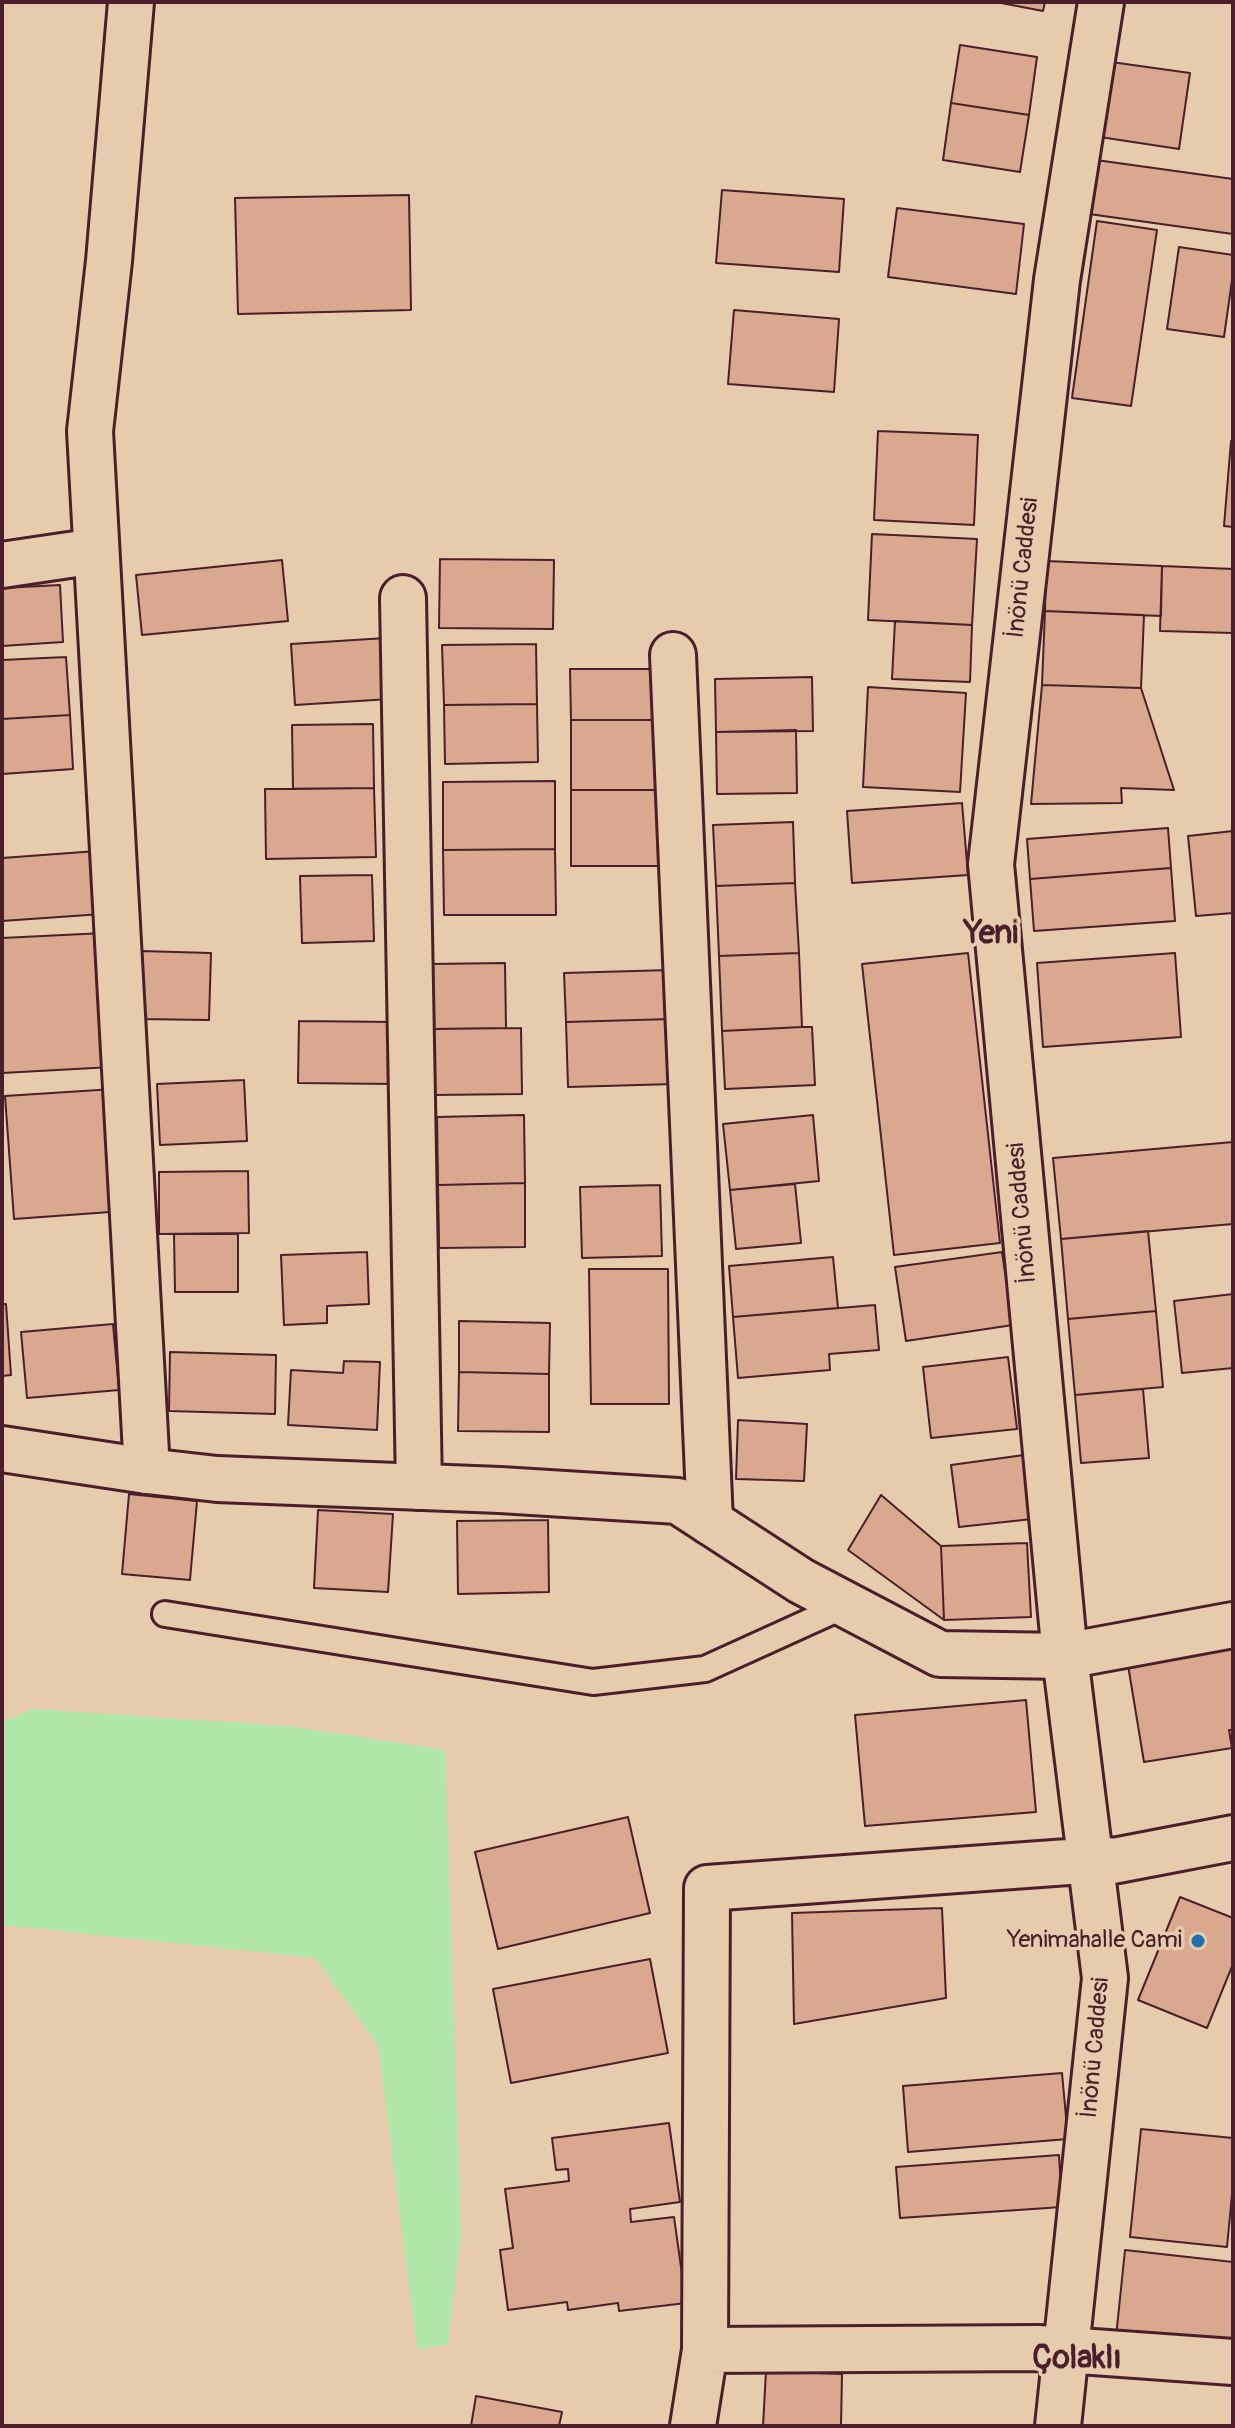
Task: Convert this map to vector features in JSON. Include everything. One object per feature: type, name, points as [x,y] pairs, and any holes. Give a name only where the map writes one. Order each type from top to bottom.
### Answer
[{"type":"street","points":[[131,2],[109,261],[90,431],[147,1471]]},
{"type":"street","name":"İnönü Caddesi","points":[[1058,2426],[1105,1978],[1065,1656],[991,864],[1057,280],[1101,2]]},
{"type":"street","points":[[2,565],[96,551]]},
{"type":"street","points":[[403,598],[419,1487]]},
{"type":"street","points":[[673,655],[710,1522]]},
{"type":"street","points":[[2,1449],[217,1479],[678,1501],[801,1581],[940,1654],[1065,1656],[1233,1625]]},
{"type":"street","points":[[693,2426],[705,2350],[707,1888],[1068,1862],[1090,1857],[1113,1861],[1233,1838]]},
{"type":"street","points":[[705,2350],[1038,2348],[1233,2362]]},
{"type":"lane","points":[[165,1614],[593,1682],[705,1669],[846,1605]]},
{"type":"green space","points":[[32,1709],[289,1726],[445,1750],[461,2233],[448,2345],[417,2349],[378,2045],[315,1958],[2,1925],[2,1722]]},
{"type":"building","points":[[996,2],[1045,2],[1043,11]]},
{"type":"building","points":[[960,45],[1037,57],[1029,115],[951,103]]},
{"type":"building","points":[[1111,62],[1190,73],[1179,149],[1100,137]]},
{"type":"building","points":[[951,103],[1029,115],[1020,172],[943,160]]},
{"type":"building","points":[[1096,160],[1233,179],[1233,234],[1089,214]]},
{"type":"building","points":[[722,190],[844,199],[839,272],[716,263]]},
{"type":"building","points":[[409,195],[411,310],[238,314],[235,198]]},
{"type":"building","points":[[897,208],[1024,224],[1016,294],[888,277]]},
{"type":"building","points":[[1097,221],[1157,230],[1131,406],[1072,398]]},
{"type":"building","points":[[1179,247],[1233,255],[1224,337],[1167,329]]},
{"type":"building","points":[[734,310],[839,319],[834,392],[728,384]]},
{"type":"building","points":[[878,431],[978,435],[974,525],[874,520]]},
{"type":"building","points":[[1233,441],[1233,527],[1224,526]]},
{"type":"building","points":[[872,534],[977,539],[972,625],[868,620]]},
{"type":"building","points":[[440,559],[554,560],[553,629],[439,628]]},
{"type":"building","points":[[282,560],[288,621],[142,635],[136,575]]},
{"type":"building","points":[[1046,561],[1162,566],[1161,616],[1045,611]]},
{"type":"building","points":[[1162,566],[1233,569],[1233,633],[1160,631]]},
{"type":"building","points":[[60,585],[63,642],[2,646],[2,588]]},
{"type":"building","points":[[1045,611],[1144,615],[1141,688],[1042,685]]},
{"type":"building","points":[[895,621],[972,625],[970,682],[892,679]]},
{"type":"building","points":[[386,638],[390,699],[295,705],[291,644]]},
{"type":"building","points":[[536,644],[537,704],[444,705],[442,645]]},
{"type":"building","points":[[66,657],[70,715],[2,719],[2,660]]},
{"type":"building","points":[[570,669],[665,669],[665,720],[571,720]]},
{"type":"building","points":[[812,677],[813,731],[716,732],[715,679]]},
{"type":"building","points":[[1042,685],[1141,688],[1174,790],[1121,788],[1122,803],[1031,804]]},
{"type":"building","points":[[868,687],[966,693],[960,792],[863,787]]},
{"type":"building","points":[[537,704],[538,762],[445,764],[444,705]]},
{"type":"building","points":[[70,715],[73,769],[2,774],[2,719]]},
{"type":"building","points":[[571,720],[665,720],[666,790],[571,790]]},
{"type":"building","points":[[373,724],[374,788],[293,789],[292,725]]},
{"type":"building","points":[[796,730],[797,793],[717,794],[716,732]]},
{"type":"building","points":[[555,781],[555,849],[443,850],[443,782]]},
{"type":"building","points":[[374,788],[376,857],[266,859],[265,789]]},
{"type":"building","points":[[571,790],[666,790],[666,866],[571,866]]},
{"type":"building","points":[[962,803],[968,875],[852,883],[847,811]]},
{"type":"building","points":[[793,822],[795,883],[716,886],[713,825]]},
{"type":"building","points":[[1168,828],[1171,868],[1030,879],[1027,839]]},
{"type":"building","points":[[1233,831],[1233,913],[1196,916],[1188,836]]},
{"type":"building","points":[[555,849],[556,915],[444,915],[443,850]]},
{"type":"building","points":[[97,851],[102,914],[2,921],[2,858]]},
{"type":"building","points":[[1171,868],[1175,921],[1034,931],[1030,879]]},
{"type":"building","points":[[372,875],[374,941],[302,943],[300,876]]},
{"type":"building","points":[[795,883],[799,953],[719,956],[716,886]]},
{"type":"building","points":[[104,933],[112,1067],[2,1073],[2,938]]},
{"type":"building","points":[[140,951],[211,953],[209,1020],[138,1019]]},
{"type":"building","points":[[799,953],[802,1027],[722,1031],[719,956]]},
{"type":"building","points":[[968,953],[1000,1243],[894,1255],[862,964]]},
{"type":"building","points":[[1175,953],[1181,1037],[1043,1047],[1037,963]]},
{"type":"building","points":[[505,963],[506,1028],[432,1029],[431,964]]},
{"type":"building","points":[[670,970],[672,1019],[566,1022],[564,973]]},
{"type":"building","points":[[672,1019],[674,1084],[568,1087],[566,1022]]},
{"type":"building","points":[[299,1021],[394,1022],[393,1084],[298,1083]]},
{"type":"building","points":[[812,1027],[815,1085],[725,1089],[722,1031]]},
{"type":"building","points":[[521,1028],[522,1094],[434,1095],[432,1029]]},
{"type":"building","points":[[244,1080],[247,1141],[160,1145],[157,1084]]},
{"type":"building","points":[[114,1089],[124,1211],[14,1219],[5,1096]]},
{"type":"building","points":[[524,1115],[525,1183],[438,1185],[437,1117]]},
{"type":"building","points":[[813,1115],[819,1181],[730,1190],[723,1124]]},
{"type":"building","points":[[1233,1142],[1233,1224],[1061,1239],[1053,1158]]},
{"type":"building","points":[[248,1171],[249,1233],[159,1234],[159,1172]]},
{"type":"building","points":[[525,1183],[525,1247],[439,1248],[438,1185]]},
{"type":"building","points":[[795,1184],[801,1243],[736,1249],[730,1190]]},
{"type":"building","points":[[660,1185],[662,1256],[582,1258],[580,1187]]},
{"type":"building","points":[[1148,1231],[1156,1311],[1068,1319],[1061,1239]]},
{"type":"building","points":[[174,1234],[238,1234],[238,1292],[175,1292]]},
{"type":"building","points":[[367,1252],[369,1304],[327,1306],[327,1323],[284,1325],[281,1255]]},
{"type":"building","points":[[1002,1252],[1013,1325],[906,1341],[895,1267]]},
{"type":"building","points":[[833,1257],[838,1308],[733,1317],[729,1266]]},
{"type":"building","points":[[589,1269],[668,1269],[669,1404],[591,1404]]},
{"type":"building","points":[[1233,1294],[1233,1368],[1182,1373],[1174,1301]]},
{"type":"building","points":[[2,1304],[6,1304],[11,1375],[2,1376]]},
{"type":"building","points":[[875,1305],[879,1350],[829,1354],[830,1370],[738,1378],[733,1317]]},
{"type":"building","points":[[1156,1311],[1163,1387],[1075,1395],[1068,1319]]},
{"type":"building","points":[[459,1321],[550,1323],[549,1374],[459,1372]]},
{"type":"building","points":[[113,1324],[119,1390],[27,1398],[21,1332]]},
{"type":"building","points":[[170,1352],[276,1355],[275,1414],[169,1411]]},
{"type":"building","points":[[1008,1357],[1017,1429],[931,1438],[923,1367]]},
{"type":"building","points":[[344,1361],[380,1362],[377,1430],[288,1425],[291,1370],[343,1373]]},
{"type":"building","points":[[459,1372],[549,1374],[549,1432],[458,1431]]},
{"type":"building","points":[[1143,1389],[1149,1458],[1081,1463],[1075,1395]]},
{"type":"building","points":[[738,1420],[807,1424],[804,1481],[736,1479]]},
{"type":"building","points":[[1024,1455],[1032,1519],[959,1527],[951,1465]]},
{"type":"building","points":[[129,1494],[197,1501],[190,1580],[122,1574]]},
{"type":"building","points":[[881,1495],[941,1546],[944,1620],[848,1550]]},
{"type":"building","points":[[318,1510],[393,1514],[388,1592],[314,1588]]},
{"type":"building","points":[[548,1520],[549,1592],[458,1594],[457,1521]]},
{"type":"building","points":[[1027,1543],[1031,1617],[944,1620],[941,1546]]},
{"type":"building","points":[[1233,1637],[1233,1730],[1229,1730],[1232,1748],[1144,1762],[1126,1653]]},
{"type":"building","points":[[1026,1700],[1036,1812],[865,1826],[855,1715]]},
{"type":"building","points":[[628,1817],[650,1913],[498,1949],[475,1852]]},
{"type":"building","name":"Yenimahalle Cami","points":[[1180,1897],[1233,1918],[1233,1964],[1207,2028],[1138,2000]]},
{"type":"building","points":[[942,1908],[946,1998],[794,2024],[792,1913]]},
{"type":"building","points":[[650,1959],[668,2053],[511,2083],[493,1989]]},
{"type":"building","points":[[1062,2073],[1068,2139],[908,2152],[903,2086]]},
{"type":"building","points":[[669,2123],[680,2202],[630,2209],[631,2222],[674,2217],[686,2303],[619,2311],[618,2303],[568,2310],[567,2302],[508,2310],[500,2250],[513,2248],[505,2189],[569,2181],[568,2169],[556,2170],[552,2138]]},
{"type":"building","points":[[1141,2129],[1233,2138],[1233,2184],[1227,2247],[1130,2237]]},
{"type":"building","points":[[1059,2155],[1062,2207],[900,2218],[896,2167]]},
{"type":"building","points":[[1125,2250],[1233,2262],[1233,2349],[1116,2337]]},
{"type":"building","points":[[766,2371],[842,2374],[841,2426],[763,2426]]},
{"type":"building","points":[[476,2396],[562,2412],[559,2426],[471,2426]]},
{"type":"place","name":"Yenimahalle Cami","points":[[1198,1941]]},
{"type":"district","name":"Yeni","points":[[991,935]]},
{"type":"district","name":"Çolaklı","points":[[1077,2360]]}]
